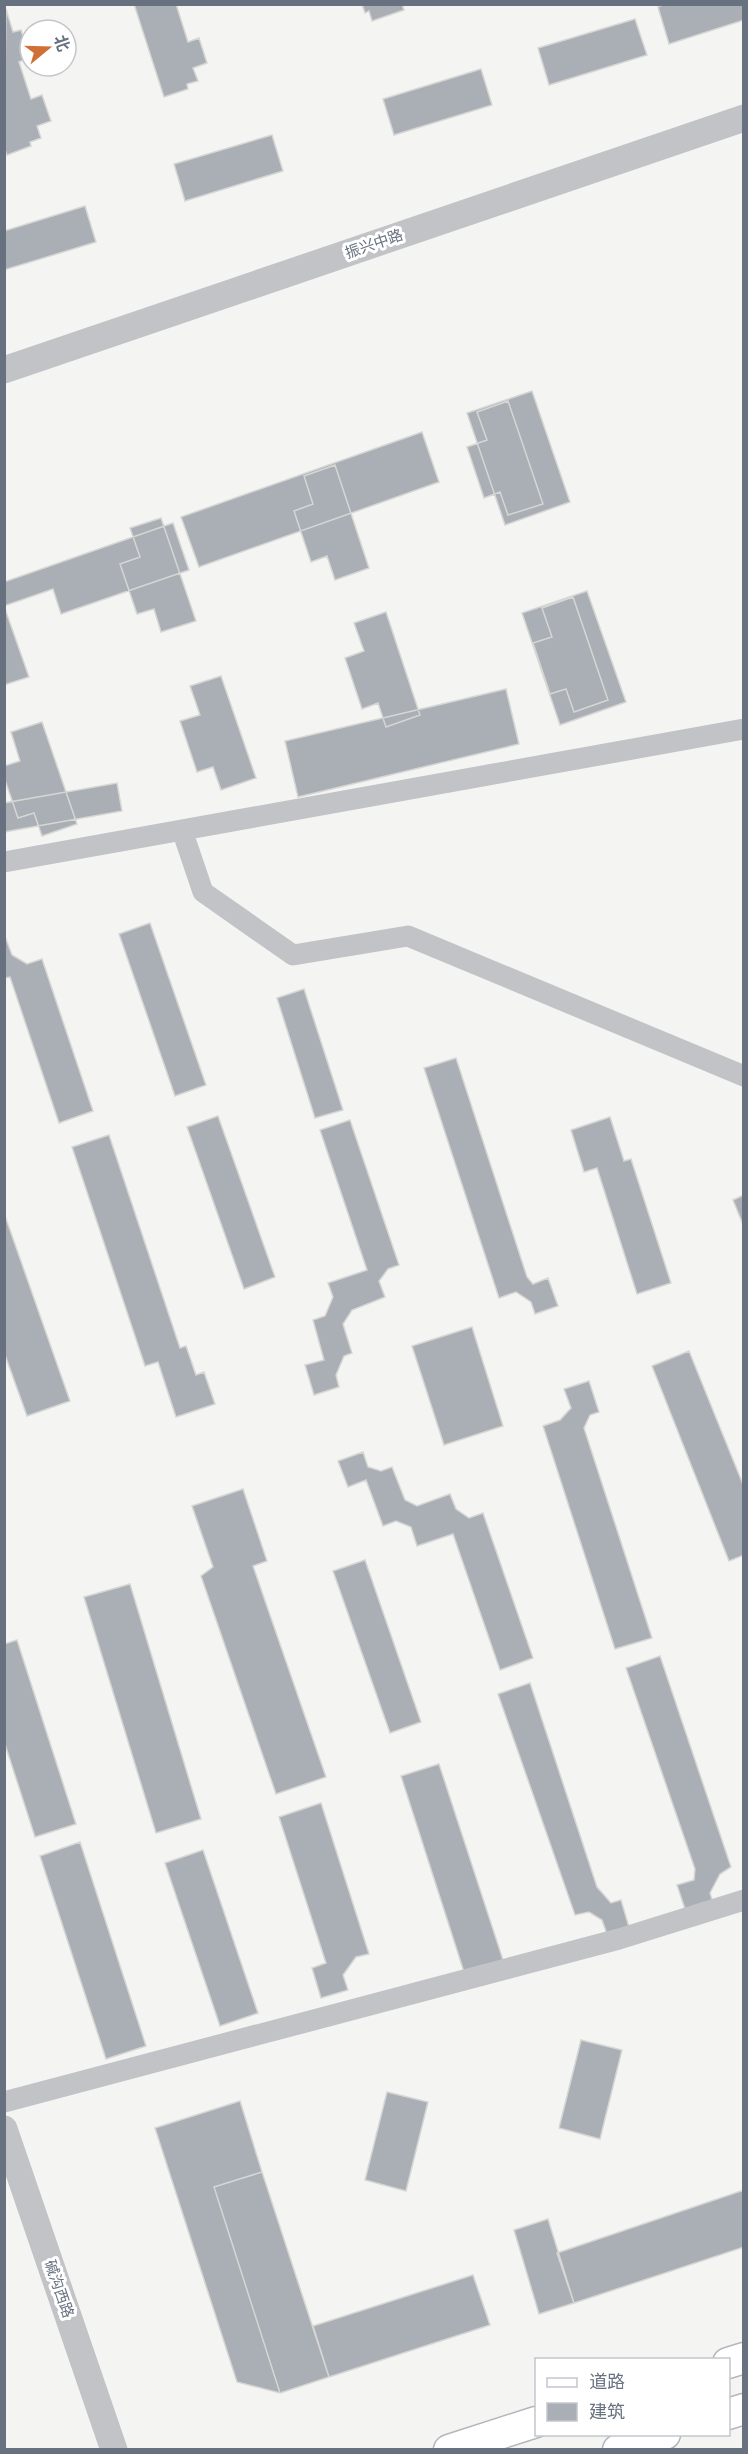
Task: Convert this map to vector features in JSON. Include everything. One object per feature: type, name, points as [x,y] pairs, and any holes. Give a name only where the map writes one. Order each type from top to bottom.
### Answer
[{"type":"main road","points":[[449,2450],[535,2423]]},
{"type":"main road","points":[[618,2450],[659,2436]]},
{"type":"street","name":"振兴中路","points":[[4,370],[744,118]]},
{"type":"street","points":[[4,862],[744,729]]},
{"type":"street","points":[[182,830],[203,892],[293,955],[408,936],[744,1076]]},
{"type":"street","points":[[4,2102],[619,1939],[744,1900]]},
{"type":"street","name":"碱沟西路","points":[[4,2129],[114,2450]]},
{"type":"building","points":[[134,4],[176,4],[188,42],[199,38],[207,63],[193,68],[198,81],[187,84],[188,89],[164,97]]},
{"type":"building","points":[[362,4],[402,4],[404,10],[372,21],[369,11],[365,13]]},
{"type":"building","points":[[665,4],[744,4],[744,20],[669,44],[658,7]]},
{"type":"building","points":[[6,9],[13,32],[18,31],[18,78],[24,78],[31,99],[42,95],[51,121],[37,126],[41,138],[30,142],[31,146],[7,155],[4,147]]},
{"type":"building","points":[[635,19],[647,55],[549,85],[538,48]]},
{"type":"building","points":[[481,69],[492,105],[394,135],[383,99]]},
{"type":"building","points":[[272,135],[283,171],[185,201],[174,164]]},
{"type":"building","points":[[85,206],[96,242],[4,270],[4,231]]},
{"type":"building","points":[[532,391],[570,502],[505,525],[467,413]]},
{"type":"building","points":[[508,401],[543,504],[508,515],[500,492],[484,498],[467,447],[487,440],[477,412]]},
{"type":"building","points":[[422,432],[439,482],[199,567],[181,517]]},
{"type":"building","points":[[335,465],[369,568],[335,580],[327,556],[311,562],[294,511],[313,504],[304,476]]},
{"type":"building","points":[[161,518],[196,621],[161,632],[154,609],[137,614],[120,564],[140,557],[130,528]]},
{"type":"building","points":[[173,523],[189,570],[61,614],[53,589],[4,606],[4,582]]},
{"type":"building","points":[[587,591],[626,702],[560,725],[522,613]]},
{"type":"building","points":[[573,597],[608,700],[574,712],[566,689],[550,694],[533,643],[552,637],[542,608]]},
{"type":"building","points":[[4,606],[29,677],[4,685]]},
{"type":"building","points":[[386,612],[420,715],[386,727],[378,703],[362,709],[345,658],[364,651],[354,623]]},
{"type":"building","points":[[221,676],[256,778],[221,790],[213,767],[197,772],[180,721],[200,715],[190,686]]},
{"type":"building","points":[[506,689],[519,744],[298,797],[285,741]]},
{"type":"building","points":[[42,722],[77,824],[42,836],[34,813],[18,818],[4,777],[4,766],[20,761],[11,732]]},
{"type":"building","points":[[117,783],[122,811],[4,832],[4,803]]},
{"type":"building","points":[[150,923],[206,1085],[175,1096],[119,934]]},
{"type":"building","points":[[4,939],[12,955],[27,964],[42,959],[93,1111],[59,1123],[10,977],[4,978]]},
{"type":"building","points":[[304,989],[343,1110],[315,1118],[277,998]]},
{"type":"building","points":[[456,1058],[527,1277],[533,1284],[548,1278],[558,1306],[535,1314],[531,1302],[516,1292],[499,1298],[424,1068]]},
{"type":"building","points":[[218,1116],[275,1277],[244,1289],[187,1127]]},
{"type":"building","points":[[610,1117],[624,1161],[631,1159],[671,1283],[637,1294],[597,1168],[584,1172],[571,1130]]},
{"type":"building","points":[[350,1120],[399,1265],[388,1269],[379,1281],[385,1297],[352,1310],[343,1324],[352,1353],[344,1356],[336,1375],[339,1387],[314,1395],[305,1365],[324,1360],[313,1320],[325,1316],[333,1297],[328,1283],[367,1270],[320,1130]]},
{"type":"building","points":[[109,1135],[180,1348],[186,1346],[196,1375],[204,1372],[215,1404],[176,1417],[158,1362],[145,1366],[72,1147]]},
{"type":"building","points":[[744,1195],[744,1227],[733,1200]]},
{"type":"building","points":[[4,1213],[70,1401],[27,1416],[4,1352]]},
{"type":"building","points":[[472,1327],[503,1426],[444,1445],[412,1346]]},
{"type":"building","points":[[689,1351],[744,1487],[744,1555],[729,1561],[652,1366]]},
{"type":"building","points":[[589,1381],[599,1412],[590,1415],[584,1428],[652,1638],[615,1649],[543,1426],[560,1420],[571,1408],[564,1389]]},
{"type":"building","points":[[363,1452],[368,1467],[381,1471],[392,1467],[405,1500],[417,1506],[450,1494],[456,1509],[469,1518],[483,1513],[533,1658],[500,1670],[453,1534],[417,1546],[411,1527],[396,1521],[383,1526],[366,1480],[348,1487],[338,1461]]},
{"type":"building","points":[[243,1489],[267,1561],[253,1566],[326,1777],[276,1794],[201,1576],[213,1567],[192,1506]]},
{"type":"building","points":[[365,1560],[421,1722],[390,1733],[333,1571]]},
{"type":"building","points":[[130,1584],[201,1819],[156,1833],[84,1597]]},
{"type":"building","points":[[17,1640],[76,1824],[35,1837],[4,1741],[4,1644]]},
{"type":"building","points":[[660,1656],[731,1867],[720,1874],[710,1893],[713,1903],[686,1912],[677,1885],[694,1880],[695,1869],[626,1668]]},
{"type":"building","points":[[530,1683],[597,1887],[611,1903],[621,1900],[629,1927],[607,1934],[602,1920],[589,1912],[575,1915],[498,1694]]},
{"type":"building","points":[[439,1764],[504,1963],[465,1975],[401,1776]]},
{"type":"building","points":[[321,1803],[369,1954],[356,1957],[343,1975],[348,1990],[321,1998],[312,1968],[326,1963],[279,1817]]},
{"type":"building","points":[[80,1842],[146,2046],[106,2059],[40,1856]]},
{"type":"building","points":[[203,1850],[258,2013],[220,2026],[165,1863]]},
{"type":"building","points":[[581,2040],[622,2050],[600,2139],[559,2128]]},
{"type":"building","points":[[387,2092],[428,2102],[406,2191],[365,2180]]},
{"type":"building","points":[[240,2101],[262,2172],[214,2187],[280,2393],[237,2382],[155,2128]]},
{"type":"building","points":[[262,2172],[329,2377],[280,2393],[214,2187]]},
{"type":"building","points":[[744,2190],[744,2247],[574,2303],[557,2253]]},
{"type":"building","points":[[548,2219],[574,2303],[539,2314],[514,2230]]},
{"type":"building","points":[[473,2275],[490,2325],[329,2377],[313,2326]]}]
